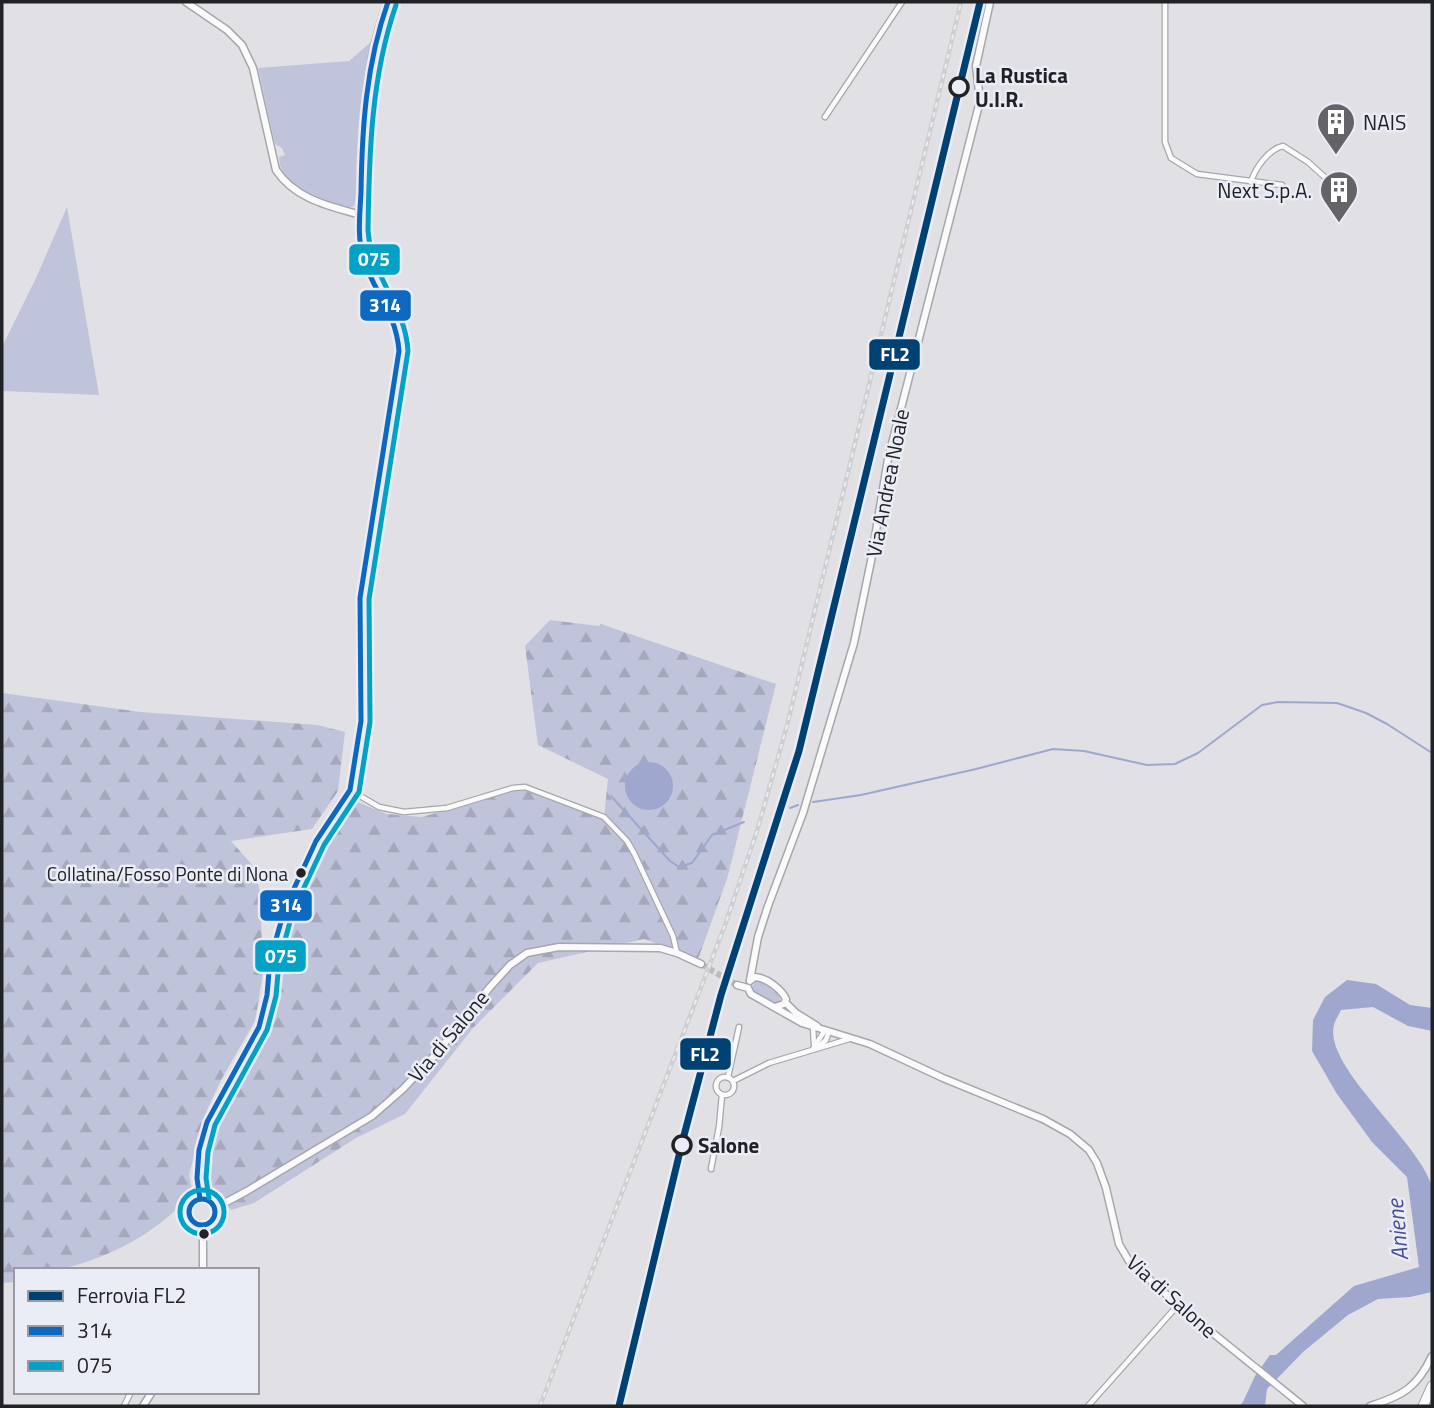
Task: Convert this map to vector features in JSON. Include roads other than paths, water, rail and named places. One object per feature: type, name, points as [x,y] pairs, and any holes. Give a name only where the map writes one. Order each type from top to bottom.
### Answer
[{"type":"highway","points":[[1423,1406],[1432,1386]]},
{"type":"street","points":[[186,2],[227,30],[242,45],[253,68],[276,170],[284,182],[293,190],[315,201],[360,215]]},
{"type":"street","points":[[200,1199],[199,1150],[207,1122],[260,1027],[267,995],[270,960],[285,908],[316,841],[350,790],[360,721],[360,598],[399,351],[396,321],[364,260],[360,241],[363,114],[377,41],[388,2]]},
{"type":"street","points":[[825,117],[902,2]]},
{"type":"street","name":"Via Andrea Noale","points":[[749,984],[768,906],[803,813],[854,643],[888,459],[980,101],[976,66],[990,2]]},
{"type":"street","points":[[1165,2],[1167,153],[1180,165],[1197,174],[1282,185]]},
{"type":"street","points":[[1251,182],[1267,157],[1275,148],[1283,146],[1308,162],[1339,190]]},
{"type":"street","points":[[350,790],[379,807],[404,812],[447,808],[513,788],[525,787],[604,817],[627,841],[634,853],[673,936],[677,953]]},
{"type":"street","name":"Via di Salone","points":[[215,1208],[372,1116],[403,1089],[435,1055],[490,987],[522,955],[559,947],[649,947],[677,953],[701,964]]},
{"type":"street","points":[[754,959],[762,978]]},
{"type":"street","name":"Via di Salone","points":[[737,985],[749,984],[755,977],[762,978],[783,993],[785,1002],[796,1013],[825,1030]]},
{"type":"street","name":"Via di Salone","points":[[749,984],[751,994],[802,1023],[853,1038],[943,1079],[1043,1119],[1075,1138],[1097,1163],[1122,1250],[1139,1271],[1303,1406]]},
{"type":"street","points":[[773,1006],[781,1007],[785,1002]]},
{"type":"street","points":[[722,1095],[731,1093],[734,1087],[731,1079],[738,1027]]},
{"type":"street","points":[[812,1049],[815,1039],[813,1027]]},
{"type":"street","points":[[812,1049],[823,1044],[825,1030]]},
{"type":"street","points":[[722,1095],[715,1088],[720,1078],[731,1079],[769,1063],[853,1038]]},
{"type":"street","points":[[711,1169],[722,1095]]},
{"type":"street","points":[[200,1199],[209,1201],[215,1208],[214,1218],[202,1226],[193,1223],[188,1213],[192,1204],[200,1199]]},
{"type":"street","points":[[202,1226],[203,1268]]},
{"type":"street","points":[[1087,1406],[1178,1305]]},
{"type":"street","points":[[1370,1406],[1399,1396],[1414,1385],[1432,1356]]},
{"type":"water","points":[[649,762],[666,769],[673,786],[666,803],[649,810],[632,803],[625,786],[632,769]]},
{"type":"water","points":[[1347,980],[1376,984],[1410,1005],[1432,1008],[1432,1031],[1408,1026],[1373,1007],[1341,1010],[1334,1025],[1335,1042],[1343,1062],[1410,1149],[1432,1187],[1432,1292],[1410,1297],[1378,1299],[1348,1315],[1303,1352],[1267,1389],[1265,1406],[1239,1406],[1270,1355],[1276,1355],[1354,1286],[1419,1267],[1407,1177],[1372,1142],[1337,1094],[1312,1051],[1313,1020],[1325,997]]},
{"type":"waterway","points":[[813,802],[861,795],[1053,749],[1084,751],[1147,765],[1175,764],[1198,753],[1262,705],[1278,702],[1337,703],[1387,724],[1432,753]]},
{"type":"waterway","points":[[611,796],[670,861],[679,867],[692,863],[712,835],[744,822]]},
{"type":"waterway","points":[[790,808],[798,805]]},
{"type":"tunnel","points":[[701,964],[737,985]]},
{"type":"railway","points":[[540,1406],[725,925],[757,831],[788,722],[961,2]]},
{"type":"rail line","name":"FL2","points":[[619,1406],[682,1143],[721,995],[799,751],[980,2]]},
{"type":"place","name":"La Rustica U.I.R.","points":[[959,87]]},
{"type":"place","name":"NAIS","points":[[1336,156]]},
{"type":"place","name":"Next S.p.A.","points":[[1339,224]]},
{"type":"place","name":"Collatina/Fosso Ponte di Nona","points":[[301,873]]},
{"type":"place","name":"Salone","points":[[682,1145]]},
{"type":"water label","name":"Aniene","points":[[1397,1230]]}]
